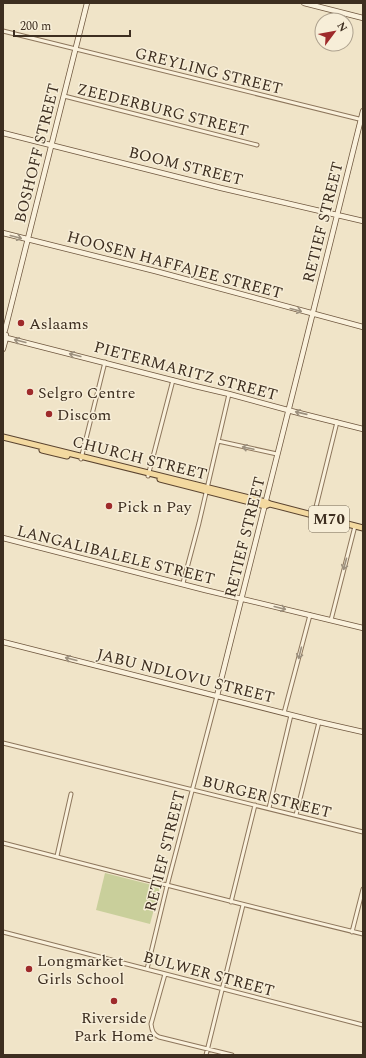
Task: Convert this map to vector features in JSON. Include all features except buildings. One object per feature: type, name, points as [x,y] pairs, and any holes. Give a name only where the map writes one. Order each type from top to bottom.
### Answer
[{"type":"main road","name":"CHURCH STREET","points":[[3,437],[81,458],[363,528]]},
{"type":"main road","name":"CHURCH STREET","points":[[3,440],[81,458]]},
{"type":"street","name":"BOSHOFF STREET","points":[[3,349],[4,335],[87,3]]},
{"type":"street","points":[[304,3],[363,18]]},
{"type":"street","name":"GREYLING STREET","points":[[3,31],[362,120]]},
{"type":"street","name":"ZEEDERBURG STREET","points":[[64,96],[257,145]]},
{"type":"street","name":"RETIEF STREET","points":[[147,969],[167,886],[267,504],[277,454],[362,120],[363,111]]},
{"type":"street","name":"BOOM STREET","points":[[3,133],[228,190],[363,221]]},
{"type":"street","name":"HOOSEN HAFFAJEE STREET","points":[[3,234],[155,272],[363,327]]},
{"type":"street","name":"PIETERMARITZ STREET","points":[[4,335],[363,429]]},
{"type":"street","points":[[81,458],[105,362]]},
{"type":"street","points":[[148,474],[173,380]]},
{"type":"street","points":[[183,583],[199,523],[229,394]]},
{"type":"street","points":[[314,515],[337,422]]},
{"type":"street","points":[[218,441],[277,454]]},
{"type":"street","points":[[331,620],[355,526]]},
{"type":"street","name":"LANGALIBALELE STREET","points":[[3,538],[363,628]]},
{"type":"street","points":[[284,713],[310,615]]},
{"type":"street","name":"JABU NDLOVU STREET","points":[[3,642],[363,732]]},
{"type":"street","points":[[270,808],[290,714]]},
{"type":"street","points":[[296,815],[319,722]]},
{"type":"street","name":"BURGER STREET","points":[[3,743],[363,832]]},
{"type":"street","points":[[57,856],[71,794]]},
{"type":"street","points":[[231,902],[255,805]]},
{"type":"street","points":[[3,843],[167,886],[363,934]]},
{"type":"street","points":[[352,932],[363,889]]},
{"type":"street","points":[[206,1055],[243,905]]},
{"type":"street","name":"BULWER STREET","points":[[3,932],[363,1025]]},
{"type":"street","points":[[166,974],[151,1024],[152,1032],[159,1037],[232,1055]]},
{"type":"green space","points":[[105,873],[160,887],[150,924],[96,910]]},
{"type":"place","name":"Aslaams","points":[[21,323]]},
{"type":"place","name":"Selgro Centre","points":[[30,392]]},
{"type":"place","name":"Discom","points":[[49,414]]},
{"type":"place","name":"Pick n Pay","points":[[109,506]]},
{"type":"place","name":"Longmarket Girls School","points":[[29,969]]},
{"type":"place","name":"Riverside Park Home","points":[[114,1001]]}]
